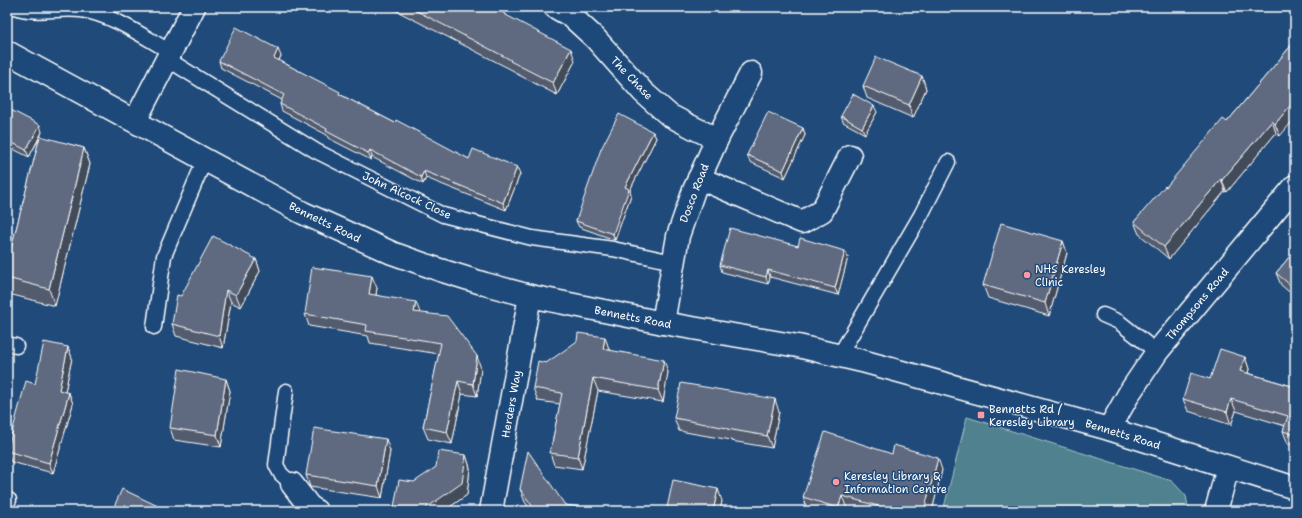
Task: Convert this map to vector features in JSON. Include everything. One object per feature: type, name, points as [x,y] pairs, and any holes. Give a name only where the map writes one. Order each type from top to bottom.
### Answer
[{"type":"street","points":[[134,120],[194,7]]},
{"type":"street","name":"The Chase","points":[[555,7],[572,16],[595,38],[643,92],[669,115],[717,139]]},
{"type":"street","name":"Bennetts Road","points":[[7,52],[303,213],[392,254],[485,284],[530,296],[663,323],[798,346],[839,356],[1109,429],[1295,488]]},
{"type":"street","name":"Dosco Road","points":[[663,323],[678,236],[699,178],[751,73]]},
{"type":"street","points":[[699,178],[802,222],[822,211],[850,156]]},
{"type":"street","name":"Thompsons Road","points":[[1109,429],[1130,392],[1158,352],[1295,186]]},
{"type":"street","name":"Herders Way","points":[[491,511],[530,296]]},
{"type":"street","points":[[1216,511],[1228,467]]},
{"type":"street","points":[[292,484],[316,511]]},
{"type":"lane","name":"John Alcock Close","points":[[14,7],[30,11],[81,10],[110,17],[316,151],[443,215],[532,238],[613,249],[673,262]]},
{"type":"lane","points":[[154,327],[164,256],[205,159]]},
{"type":"lane","points":[[839,356],[921,215],[948,162]]},
{"type":"lane","points":[[1103,316],[1119,322],[1158,352]]},
{"type":"lane","points":[[286,391],[276,465],[281,474],[292,484]]},
{"type":"green space","points":[[967,417],[1172,481],[1186,496],[1189,511],[943,511]]},
{"type":"building","points":[[409,7],[493,7],[571,49],[553,83]]},
{"type":"building","points":[[236,27],[278,49],[274,58],[340,92],[339,94],[395,123],[396,120],[469,159],[473,149],[517,167],[503,203],[424,171],[421,177],[370,150],[368,153],[326,131],[327,129],[280,104],[284,95],[219,61]]},
{"type":"building","points":[[1295,41],[1295,100],[1275,124],[1272,121],[1164,247],[1134,222],[1165,186],[1166,187],[1223,119],[1227,122]]},
{"type":"building","points":[[876,57],[922,76],[909,105],[863,86]]},
{"type":"building","points":[[853,94],[874,106],[862,128],[841,116]]},
{"type":"building","points":[[7,108],[40,125],[26,150],[7,140]]},
{"type":"building","points":[[768,112],[803,128],[783,171],[747,155]]},
{"type":"building","points":[[619,114],[653,132],[625,187],[629,189],[613,234],[576,221],[601,149]]},
{"type":"building","points":[[40,136],[84,148],[49,289],[7,278],[7,264]]},
{"type":"building","name":"NHS Keresley Clinic","points":[[1001,223],[1063,241],[1045,303],[983,285]]},
{"type":"building","points":[[730,228],[798,246],[800,238],[845,251],[835,288],[768,270],[766,277],[720,265]]},
{"type":"building","points":[[213,236],[256,259],[236,295],[226,290],[219,336],[172,324],[177,295],[181,296]]},
{"type":"building","points":[[1295,250],[1295,289],[1276,273]]},
{"type":"building","points":[[312,267],[372,276],[369,294],[416,302],[414,312],[447,316],[477,356],[473,384],[458,381],[447,432],[423,427],[441,343],[366,331],[367,325],[305,314]]},
{"type":"building","points":[[578,333],[605,337],[603,349],[664,360],[658,390],[593,378],[578,457],[550,453],[562,393],[533,388],[538,361],[546,363],[562,352],[577,341]]},
{"type":"building","points":[[44,342],[68,347],[59,390],[69,393],[49,463],[7,451],[26,381],[35,384]]},
{"type":"building","points":[[1220,349],[1245,357],[1240,371],[1295,387],[1295,435],[1283,431],[1288,416],[1231,399],[1227,412],[1183,399],[1191,373],[1210,379]]},
{"type":"building","points":[[179,369],[226,379],[217,435],[170,428]]},
{"type":"building","points":[[681,383],[775,399],[767,436],[674,418]]},
{"type":"building","points":[[314,428],[386,439],[378,486],[306,475]]},
{"type":"building","points":[[825,432],[892,454],[894,445],[938,458],[924,511],[896,511],[842,496],[838,508],[803,497]]},
{"type":"building","points":[[438,451],[466,455],[462,483],[422,511],[394,507],[399,480],[414,482],[436,467]]},
{"type":"building","points":[[528,451],[565,505],[581,507],[580,510],[585,511],[536,511],[520,489]]},
{"type":"building","points":[[673,480],[718,489],[713,511],[680,511],[667,508]]},
{"type":"building","points":[[122,489],[162,508],[160,511],[112,511]]},
{"type":"place","name":"NHS Keresley Clinic","points":[[1027,275]]},
{"type":"place","name":"Bennetts Rd / Keresley Library","points":[[981,415]]},
{"type":"place","name":"Keresley Library & Information Centre","points":[[836,482]]}]
